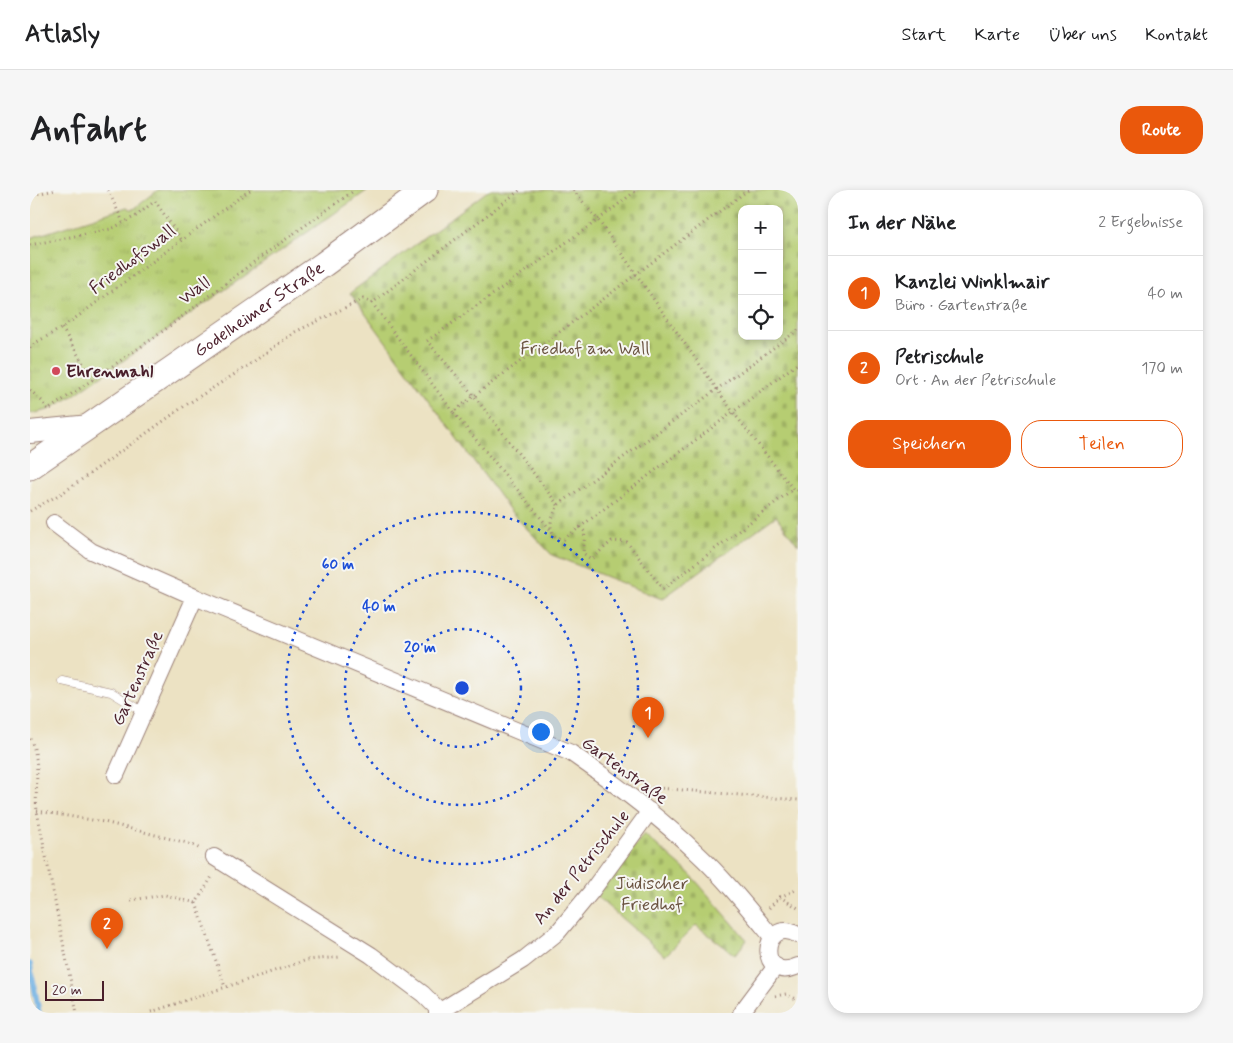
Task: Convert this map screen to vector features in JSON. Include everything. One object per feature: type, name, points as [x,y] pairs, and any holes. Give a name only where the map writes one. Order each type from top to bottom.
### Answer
[{"type":"main road","name":"Godelheimer Straße","points":[[30,467],[324,264],[425,190]]},
{"type":"main road","name":"Godelheimer Straße","points":[[30,432],[90,426]]},
{"type":"street","name":"Gartenstraße","points":[[54,523],[91,551],[195,597],[571,753],[617,784],[698,853],[772,937]]},
{"type":"street","name":"Gartenstraße","points":[[116,775],[195,597]]},
{"type":"street","name":"An der Petrischule","points":[[218,860],[371,955],[423,994],[438,1012],[523,960],[558,932],[591,892],[650,811]]},
{"type":"street","points":[[798,935],[786,931],[778,933],[772,937],[768,948],[768,956],[776,966],[782,969],[791,969],[798,966]]},
{"type":"street","points":[[741,1013],[776,966]]},
{"type":"lane","points":[[62,681],[111,692],[144,712]]},
{"type":"path","points":[[30,200],[36,194],[54,190]]},
{"type":"path","points":[[108,190],[124,222]]},
{"type":"path","name":"Friedhofswall","points":[[30,348],[35,343],[62,328],[250,190]]},
{"type":"path","name":"Wall","points":[[30,390],[47,408],[93,380],[155,337],[258,258],[355,190]]},
{"type":"path","points":[[372,302],[520,190]]},
{"type":"path","points":[[573,190],[598,220],[733,412],[793,489],[798,490]]},
{"type":"path","points":[[558,505],[475,396],[427,341],[598,220],[637,190]]},
{"type":"path","points":[[453,412],[748,190]]},
{"type":"path","points":[[30,245],[111,228],[136,216],[155,201],[182,239]]},
{"type":"path","points":[[30,511],[64,492],[179,410],[249,365],[295,332],[363,299],[372,302],[453,412],[555,537],[564,539],[798,363]]},
{"type":"path","points":[[62,328],[93,380]]},
{"type":"path","points":[[550,529],[551,520],[558,505],[798,330]]},
{"type":"path","points":[[580,527],[585,532],[583,553],[591,559],[612,541],[627,542],[663,589],[793,489]]},
{"type":"path","points":[[30,739],[37,759],[35,797],[37,811],[77,1013]]},
{"type":"path","points":[[617,784],[798,800]]},
{"type":"path","points":[[37,811],[104,822],[191,844],[218,860],[196,903],[225,987]]},
{"type":"path","points":[[757,919],[780,897],[798,889]]},
{"type":"path","points":[[131,900],[165,894],[196,903]]},
{"type":"path","points":[[780,897],[798,908]]},
{"type":"path","points":[[151,1012],[307,960],[371,955]]},
{"type":"green space","points":[[158,190],[368,190],[71,397],[48,410],[30,414],[30,238],[127,207],[134,209]]},
{"type":"green space","name":"Friedhof am Wall","points":[[489,190],[798,190],[798,545],[776,516],[662,599],[552,555],[512,513],[350,293]]},
{"type":"green space","name":"Jüdischer Friedhof","points":[[644,834],[690,874],[747,940],[735,955],[696,925],[665,956],[596,896]]},
{"type":"waterway","points":[[30,964],[39,1013]]},
{"type":"place","name":"Ehrenmahl","points":[[56,371]]},
{"type":"place","name":"Kanzlei Winklmair","points":[[648,738]]},
{"type":"place","name":"Petrischule","points":[[107,949]]}]
